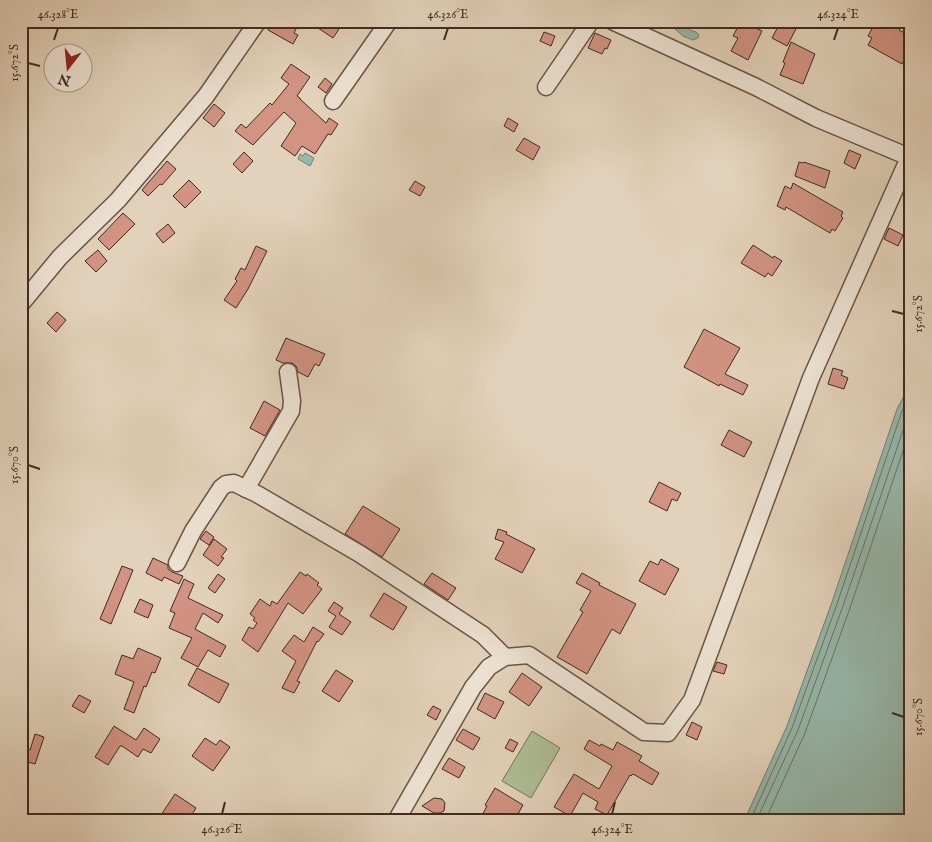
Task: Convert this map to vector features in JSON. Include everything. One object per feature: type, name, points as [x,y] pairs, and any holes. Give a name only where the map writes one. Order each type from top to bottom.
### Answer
[{"type":"street","points":[[21,304],[60,257],[118,200],[206,96],[258,21]]},
{"type":"street","points":[[333,100],[389,21]]},
{"type":"street","points":[[546,87],[591,21]]},
{"type":"street","points":[[396,821],[473,687],[489,667],[505,658],[529,655],[644,732],[668,733],[692,700],[811,378],[910,155],[816,118],[756,87],[612,21]]},
{"type":"street","points":[[246,489],[290,410],[292,401],[288,372]]},
{"type":"street","points":[[177,563],[193,531],[221,488],[226,484],[234,483],[360,554],[483,635],[505,658]]},
{"type":"shaded area","points":[[532,731],[560,748],[531,798],[502,781]]},
{"type":"water","points":[[676,21],[684,22],[690,30],[699,35],[698,38],[693,40],[683,36],[675,29]]},
{"type":"water","points":[[305,153],[314,158],[310,166],[298,159],[300,154],[303,156]]},
{"type":"water","points":[[911,383],[911,821],[744,821],[787,726],[832,602],[897,409]]},
{"type":"building","points":[[273,21],[300,21],[294,33],[298,35],[293,44],[268,30]]},
{"type":"building","points":[[322,21],[329,21],[339,29],[333,38],[318,28]]},
{"type":"building","points":[[741,21],[762,31],[748,60],[731,51],[738,38],[733,36]]},
{"type":"building","points":[[781,21],[797,27],[787,46],[772,38]]},
{"type":"building","points":[[876,21],[904,21],[899,30],[910,36],[903,47],[909,50],[902,64],[868,45],[872,38],[868,36]]},
{"type":"building","points":[[544,32],[555,36],[551,46],[540,41]]},
{"type":"building","points":[[595,33],[611,40],[607,49],[605,48],[602,54],[588,48]]},
{"type":"building","points":[[791,42],[815,54],[803,84],[780,75]]},
{"type":"building","points":[[291,64],[310,77],[297,96],[326,123],[329,118],[338,124],[331,135],[328,134],[315,154],[302,146],[295,156],[281,146],[296,123],[284,112],[253,145],[235,131],[241,124],[246,128],[270,103],[272,105],[289,84],[281,78]]},
{"type":"building","points":[[325,78],[332,84],[326,93],[318,87]]},
{"type":"building","points":[[214,104],[225,113],[214,127],[203,118]]},
{"type":"building","points":[[508,118],[518,124],[514,132],[504,126]]},
{"type":"building","points":[[524,138],[540,147],[533,160],[516,150]]},
{"type":"building","points":[[849,150],[861,155],[855,169],[844,163]]},
{"type":"building","points":[[244,152],[253,161],[242,173],[233,164]]},
{"type":"building","points":[[167,161],[176,169],[162,185],[160,184],[148,196],[142,190]]},
{"type":"building","points":[[799,162],[830,171],[825,188],[795,176]]},
{"type":"building","points":[[189,180],[201,192],[185,208],[173,196]]},
{"type":"building","points":[[415,181],[425,187],[420,196],[409,190]]},
{"type":"building","points":[[793,183],[843,212],[841,216],[843,218],[835,231],[832,229],[830,233],[786,207],[785,210],[777,206],[785,186],[791,189]]},
{"type":"building","points":[[123,213],[135,224],[109,250],[98,239]]},
{"type":"building","points":[[168,224],[175,233],[163,243],[156,234]]},
{"type":"building","points":[[889,228],[903,235],[898,246],[884,239]]},
{"type":"building","points":[[753,245],[773,258],[774,256],[782,261],[772,276],[768,273],[765,277],[741,263]]},
{"type":"building","points":[[256,246],[267,251],[236,308],[224,300],[237,281],[235,279],[241,268],[245,270]]},
{"type":"building","points":[[98,250],[107,261],[96,272],[85,261]]},
{"type":"building","points":[[57,312],[66,320],[56,332],[47,323]]},
{"type":"building","points":[[704,329],[740,348],[725,374],[748,385],[743,395],[720,384],[719,386],[684,367]]},
{"type":"building","points":[[286,338],[325,354],[319,366],[315,364],[308,377],[298,372],[296,366],[292,363],[283,363],[276,360]]},
{"type":"building","points":[[833,368],[843,371],[841,375],[848,378],[844,389],[828,384]]},
{"type":"building","points":[[264,401],[280,410],[265,436],[250,428]]},
{"type":"building","points":[[729,430],[752,442],[744,457],[721,445]]},
{"type":"building","points":[[659,482],[681,493],[677,501],[672,499],[667,511],[649,502]]},
{"type":"building","points":[[363,506],[400,529],[382,557],[345,534]]},
{"type":"building","points":[[498,529],[507,532],[506,534],[535,549],[522,573],[495,559],[504,542],[495,539]]},
{"type":"building","points":[[206,531],[214,537],[209,545],[200,539]]},
{"type":"building","points":[[214,539],[227,549],[221,557],[224,558],[218,566],[203,555]]},
{"type":"building","points":[[153,558],[168,565],[168,569],[172,572],[183,576],[179,584],[164,577],[162,581],[146,573]]},
{"type":"building","points":[[661,559],[679,569],[665,595],[639,581],[650,561],[658,565]]},
{"type":"building","points":[[122,566],[133,570],[111,624],[100,619]]},
{"type":"building","points":[[300,572],[306,576],[307,574],[319,583],[317,585],[322,589],[303,614],[288,603],[258,652],[242,640],[249,627],[253,629],[257,623],[250,614],[260,599],[270,606],[272,601],[277,604]]},
{"type":"building","points":[[432,573],[456,588],[448,600],[424,584]]},
{"type":"building","points":[[582,573],[600,583],[599,585],[636,604],[620,634],[612,629],[587,674],[557,657],[583,612],[580,610],[591,591],[576,583]]},
{"type":"building","points":[[218,574],[225,579],[215,593],[208,588]]},
{"type":"building","points":[[184,579],[194,584],[188,598],[223,615],[218,623],[203,613],[195,629],[226,646],[220,657],[208,650],[198,667],[181,658],[192,638],[169,628],[175,613],[170,611]]},
{"type":"building","points":[[384,593],[407,607],[393,630],[370,616]]},
{"type":"building","points":[[140,599],[153,605],[148,618],[134,612]]},
{"type":"building","points":[[334,602],[343,608],[339,614],[351,622],[342,635],[329,627],[336,616],[328,611]]},
{"type":"building","points":[[313,627],[324,634],[317,641],[297,681],[300,682],[294,693],[282,688],[296,661],[282,651],[294,635],[304,642]]},
{"type":"building","points":[[138,648],[161,658],[155,673],[152,672],[146,687],[144,686],[134,713],[124,709],[134,682],[115,674],[122,655],[133,659]]},
{"type":"building","points":[[717,662],[727,665],[724,674],[713,671]]},
{"type":"building","points":[[197,668],[229,684],[219,703],[188,685]]},
{"type":"building","points":[[336,670],[353,681],[339,702],[322,691]]},
{"type":"building","points":[[522,673],[542,687],[529,706],[509,692]]},
{"type":"building","points":[[485,693],[504,702],[495,719],[477,709]]},
{"type":"building","points":[[79,695],[91,701],[84,713],[72,706]]},
{"type":"building","points":[[433,706],[441,710],[436,720],[427,715]]},
{"type":"building","points":[[692,722],[702,727],[697,740],[686,735]]},
{"type":"building","points":[[114,726],[136,740],[144,728],[160,739],[151,753],[143,749],[138,757],[120,746],[108,765],[95,757]]},
{"type":"building","points":[[463,729],[480,738],[473,750],[456,740]]},
{"type":"building","points":[[35,734],[44,737],[35,764],[21,760],[21,747],[30,750]]},
{"type":"building","points":[[205,738],[216,745],[220,740],[230,747],[213,771],[192,756]]},
{"type":"building","points":[[510,739],[518,743],[513,752],[505,748]]},
{"type":"building","points":[[589,740],[613,750],[617,742],[642,756],[639,761],[659,773],[652,785],[633,774],[630,775],[607,815],[595,809],[598,802],[583,793],[570,816],[554,807],[574,774],[599,789],[612,766],[584,749]]},
{"type":"building","points":[[449,758],[465,767],[459,778],[442,769]]},
{"type":"building","points":[[495,788],[523,805],[514,821],[479,821],[487,806],[485,805]]},
{"type":"building","points":[[175,794],[196,808],[188,821],[157,821]]},
{"type":"building","points":[[434,798],[442,799],[445,803],[444,811],[434,813],[422,806]]}]
